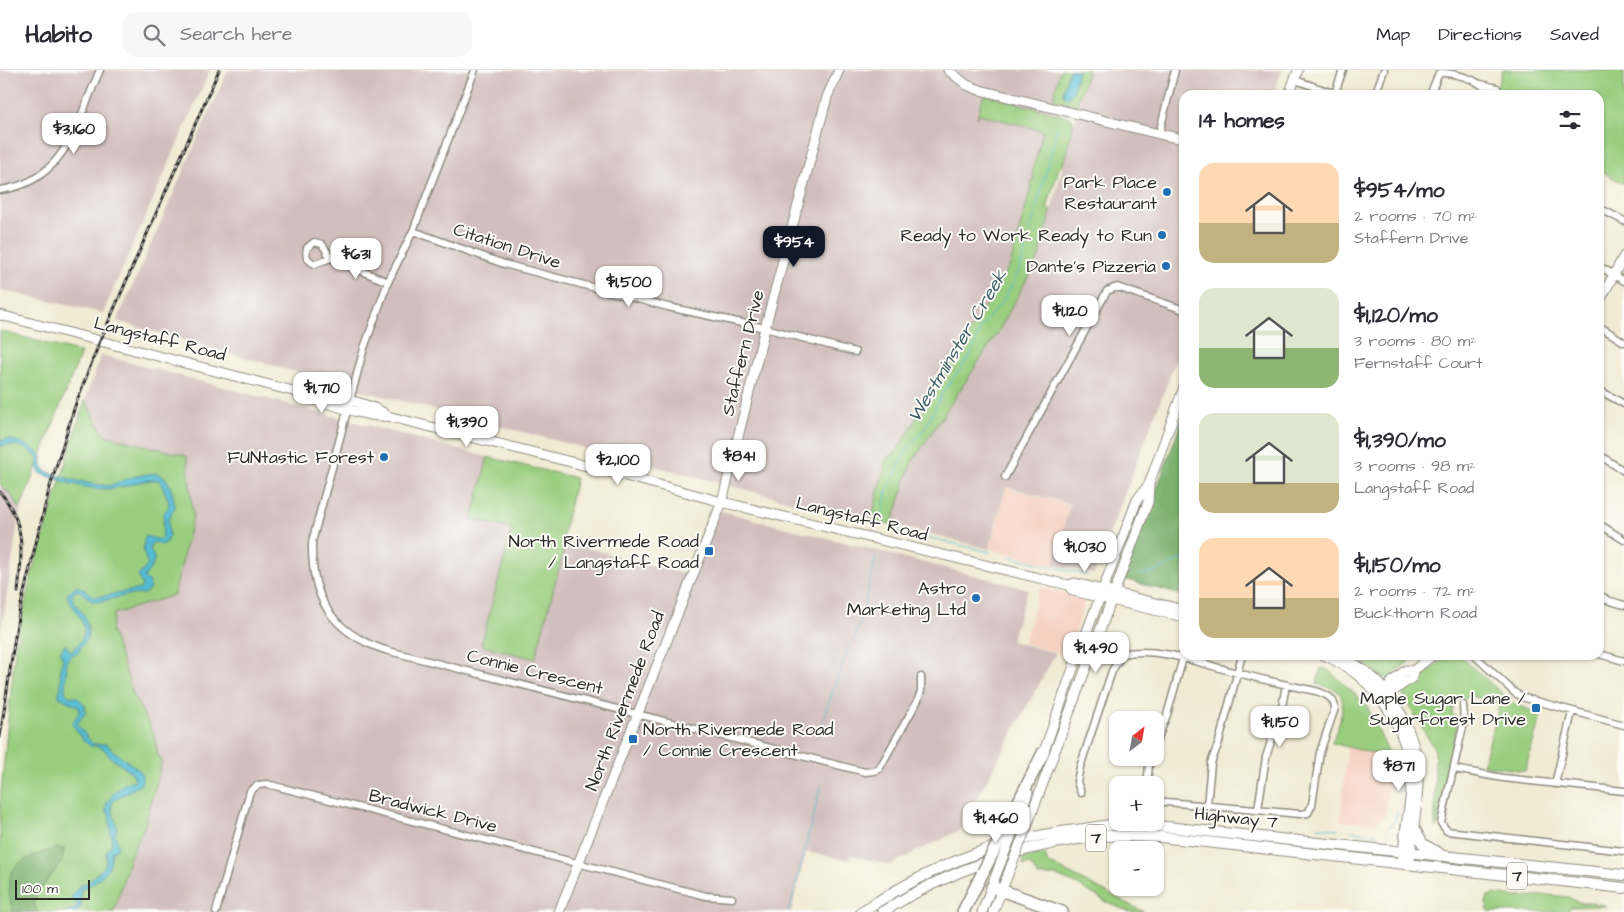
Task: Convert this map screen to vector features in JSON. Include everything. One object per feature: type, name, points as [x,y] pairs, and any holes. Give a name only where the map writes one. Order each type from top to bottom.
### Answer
[{"type":"highway","points":[[963,912],[1043,753]]},
{"type":"highway","points":[[998,888],[1062,912]]},
{"type":"main road","name":"Staffern Drive","points":[[722,502],[765,328],[827,97],[839,70]]},
{"type":"main road","points":[[948,70],[967,84],[980,90],[1179,138]]},
{"type":"main road","points":[[1291,90],[1298,70]]},
{"type":"main road","points":[[1604,293],[1624,256]]},
{"type":"main road","name":"Langstaff Road","points":[[0,315],[312,396],[314,400],[349,405],[381,417],[387,416],[722,502],[1068,586],[1073,591],[1102,593],[1179,616]]},
{"type":"main road","points":[[982,912],[1012,864],[1027,826],[1148,502],[1149,484],[1179,401]]},
{"type":"main road","points":[[993,912],[998,888],[999,868],[1137,500],[1149,484]]},
{"type":"main road","name":"North Rivermede Road","points":[[559,912],[722,502]]},
{"type":"main road","name":"Langstaff Road","points":[[1113,596],[1179,609]]},
{"type":"main road","points":[[1332,660],[1354,672],[1383,695],[1399,711],[1413,747],[1418,778],[1414,828],[1407,852]]},
{"type":"main road","points":[[1351,660],[1376,681],[1403,740],[1410,764],[1406,864]]},
{"type":"main road","points":[[1383,695],[1391,683],[1406,670],[1413,671],[1426,660]]},
{"type":"main road","name":"Highway 7","points":[[861,912],[912,881],[962,857],[1035,836],[1121,824],[1167,827],[1624,875]]},
{"type":"main road","points":[[1414,828],[1420,840],[1427,847],[1449,858]]},
{"type":"main road","name":"Highway 7","points":[[882,912],[941,879],[966,868],[1031,849],[1105,836],[1162,837],[1624,888]]},
{"type":"street","points":[[0,190],[24,185],[37,178],[46,172],[61,156],[72,137],[100,70]]},
{"type":"street","name":"Connie Crescent","points":[[475,70],[413,231],[388,282],[364,348],[312,542],[314,580],[322,601],[337,621],[358,638],[385,650],[862,771],[874,772],[879,769],[918,700],[921,691],[921,677]]},
{"type":"street","points":[[1159,134],[1175,70]]},
{"type":"street","points":[[1338,90],[1343,70]]},
{"type":"street","points":[[1377,90],[1384,70]]},
{"type":"street","points":[[1432,90],[1439,73],[1456,75],[1497,88]]},
{"type":"street","points":[[1294,80],[1325,90]]},
{"type":"street","points":[[1480,83],[1485,90]]},
{"type":"street","points":[[1604,211],[1624,221]]},
{"type":"street","name":"Citation Drive","points":[[413,231],[504,264],[668,307],[765,328],[855,352]]},
{"type":"street","points":[[331,258],[388,282]]},
{"type":"street","points":[[1604,269],[1624,280]]},
{"type":"street","points":[[1005,477],[1107,291],[1117,287],[1179,308]]},
{"type":"street","points":[[1604,330],[1624,342]]},
{"type":"street","points":[[1604,332],[1608,333]]},
{"type":"street","points":[[1604,393],[1624,404]]},
{"type":"street","points":[[1604,458],[1624,472]]},
{"type":"street","points":[[1604,527],[1624,540]]},
{"type":"street","points":[[1604,598],[1624,605]]},
{"type":"street","points":[[1081,793],[1077,786],[1077,777],[1112,671],[1119,657],[1127,653],[1140,652],[1179,657]]},
{"type":"street","points":[[1604,655],[1624,660]]},
{"type":"street","points":[[1164,720],[1182,660]]},
{"type":"street","points":[[1164,802],[1300,814],[1308,812],[1312,804],[1320,752],[1335,708],[1334,703],[1327,695],[1316,691],[1190,660]]},
{"type":"street","points":[[1207,805],[1211,763],[1219,742],[1241,660]]},
{"type":"street","points":[[1479,660],[1515,693],[1525,698],[1624,725]]},
{"type":"street","points":[[1258,809],[1266,757],[1282,707],[1286,685]]},
{"type":"street","points":[[1462,706],[1464,722],[1441,823],[1447,831],[1624,851]]},
{"type":"street","points":[[1555,784],[1572,712]]},
{"type":"street","points":[[1454,769],[1503,778],[1624,791]]},
{"type":"street","name":"Bradwick Drive","points":[[216,912],[250,791],[258,785],[274,785],[706,896],[732,898]]},
{"type":"shaded area","points":[[0,70],[210,70],[103,313],[0,290]]},
{"type":"shaded area","points":[[228,70],[1060,70],[1046,133],[1010,265],[895,454],[886,460],[871,522],[363,391],[117,321]]},
{"type":"shaded area","points":[[1088,70],[1282,70],[1275,90],[1179,90],[1179,352],[1094,574],[1053,565],[1070,504],[1006,487],[989,549],[892,524],[911,464],[984,354],[1039,257]]},
{"type":"shaded area","points":[[101,355],[488,457],[472,519],[512,529],[481,645],[535,659],[566,542],[687,575],[709,508],[1028,589],[1011,641],[1056,653],[960,830],[890,865],[850,855],[849,860],[806,852],[791,912],[114,912],[130,857],[145,825],[162,761],[157,753],[155,736],[134,696],[111,631],[114,614],[174,595],[193,515],[187,456],[104,435],[85,400]]},
{"type":"shaded area","points":[[0,484],[11,495],[20,509],[0,639]]},
{"type":"shaded area","points":[[1006,488],[1069,505],[1053,565],[990,549]]},
{"type":"shaded area","points":[[1040,587],[1085,600],[1069,656],[1024,643]]},
{"type":"shaded area","points":[[1347,747],[1391,758],[1385,816],[1375,824],[1340,821]]},
{"type":"green space","points":[[1060,70],[1088,70],[1077,105],[1053,99]]},
{"type":"green space","points":[[1503,70],[1624,70],[1624,184],[1604,173],[1604,90],[1496,90]]},
{"type":"green space","points":[[985,95],[1070,117],[1073,120],[1063,165],[1059,168],[1047,208],[1051,211],[1039,257],[997,334],[911,464],[892,524],[871,522],[886,459],[895,454],[1010,265],[1034,176],[1032,175],[1033,170],[1043,131],[979,114],[977,118],[981,101]]},
{"type":"green space","points":[[0,331],[81,353],[20,509],[11,495],[0,484]]},
{"type":"green space","points":[[85,400],[104,435],[187,456],[193,516],[174,595],[114,614],[111,630],[134,696],[155,736],[157,753],[162,761],[145,825],[130,857],[114,912],[0,912],[0,802],[15,649],[31,576]]},
{"type":"green space","points":[[1179,428],[1179,595],[1124,579]]},
{"type":"green space","points":[[488,457],[576,478],[562,540],[566,542],[535,659],[481,645],[512,529],[472,519]]},
{"type":"green space","points":[[1362,660],[1411,660],[1389,678],[1385,678]]},
{"type":"green space","points":[[1442,660],[1465,660],[1514,704],[1541,714],[1525,771],[1483,765],[1500,703],[1467,695],[1466,699],[1460,698],[1454,701],[1452,713],[1458,719],[1437,828],[1435,824],[1435,750],[1402,693]]},
{"type":"green space","points":[[1321,668],[1328,670],[1366,704],[1391,758],[1332,743],[1341,715],[1342,701],[1336,690],[1317,684]]},
{"type":"green space","points":[[57,848],[64,849],[62,862],[37,894],[34,904],[38,912],[13,912],[9,884],[11,874],[23,861]]},
{"type":"green space","points":[[1046,855],[1047,862],[1109,894],[1109,896],[1113,896],[1144,912],[1130,912],[1108,903],[1076,884],[1056,876],[1038,876],[1030,864],[1023,866],[1023,858]]},
{"type":"green space","points":[[1495,894],[1515,897],[1549,895],[1569,897],[1577,902],[1597,903],[1607,906],[1570,907],[1568,912],[1489,912],[1486,903],[1488,896]]},
{"type":"water","points":[[1069,70],[1078,70],[1073,92],[1069,97],[1064,96],[1063,92]]},
{"type":"water","points":[[6,439],[25,444],[38,452],[42,456],[42,465],[45,470],[78,481],[99,485],[112,485],[122,480],[145,474],[163,476],[168,481],[175,507],[168,520],[169,536],[166,543],[161,545],[154,542],[150,546],[154,561],[144,578],[149,581],[150,589],[144,594],[128,595],[98,602],[92,601],[80,591],[76,591],[72,595],[86,619],[88,631],[87,639],[78,653],[71,655],[67,660],[65,691],[69,696],[77,697],[86,706],[84,709],[86,712],[77,724],[92,743],[107,744],[139,770],[142,778],[141,784],[113,801],[112,810],[117,825],[115,834],[118,844],[117,849],[112,851],[110,864],[103,875],[92,884],[81,889],[81,906],[76,912],[64,912],[77,906],[78,904],[71,897],[79,886],[88,882],[103,868],[106,862],[106,852],[112,844],[109,814],[106,812],[107,803],[120,787],[135,779],[132,773],[109,756],[104,749],[90,746],[84,741],[72,724],[79,712],[79,707],[59,697],[61,687],[60,668],[63,659],[60,652],[65,644],[71,652],[78,644],[84,631],[81,619],[67,597],[68,593],[77,586],[96,597],[141,589],[142,585],[138,576],[148,565],[144,551],[144,540],[146,536],[162,539],[164,513],[168,508],[169,502],[160,480],[146,481],[113,489],[97,489],[72,484],[40,473],[37,467],[38,460],[31,452],[16,446],[0,446],[0,442]]},
{"type":"waterway","name":"Westminster Creek","points":[[882,516],[887,490],[905,452],[925,428],[942,394],[971,354],[980,329],[1004,299],[1014,281],[1022,262],[1058,126]]},
{"type":"waterway","points":[[892,529],[990,552]]},
{"type":"waterway","points":[[1008,556],[1087,575]]},
{"type":"waterway","name":"Westminster Creek","points":[[817,736],[845,657],[860,624],[876,557]]},
{"type":"waterway","points":[[1139,575],[1156,571],[1179,560]]},
{"type":"waterway","points":[[1399,794],[1400,773]]},
{"type":"waterway","name":"Westminster Creek","points":[[788,912],[821,786]]},
{"type":"waterway","points":[[1388,828],[1395,821],[1397,812]]},
{"type":"waterway","points":[[1318,827],[1338,829]]},
{"type":"waterway","points":[[1351,831],[1377,834]]},
{"type":"railway","points":[[0,737],[18,617],[49,490],[75,406],[100,341],[219,70]]},
{"type":"railway","points":[[0,492],[9,504],[19,528],[21,565],[18,592]]},
{"type":"place","name":"Park Place Restaurant","points":[[1167,192]]},
{"type":"place","name":"Ready to Work Ready to Run","points":[[1162,235]]},
{"type":"place","name":"Dante's Pizzeria","points":[[1166,266]]},
{"type":"place","name":"FUNtastic Forest","points":[[384,457]]},
{"type":"place","name":"North Rivermede Road / Langstaff Road","points":[[709,551]]},
{"type":"place","name":"Astro Marketing Ltd","points":[[976,598]]},
{"type":"place","name":"Maple Sugar Lane / Sugarforest Drive","points":[[1536,708]]},
{"type":"place","name":"North Rivermede Road / Connie Crescent","points":[[633,739]]}]
